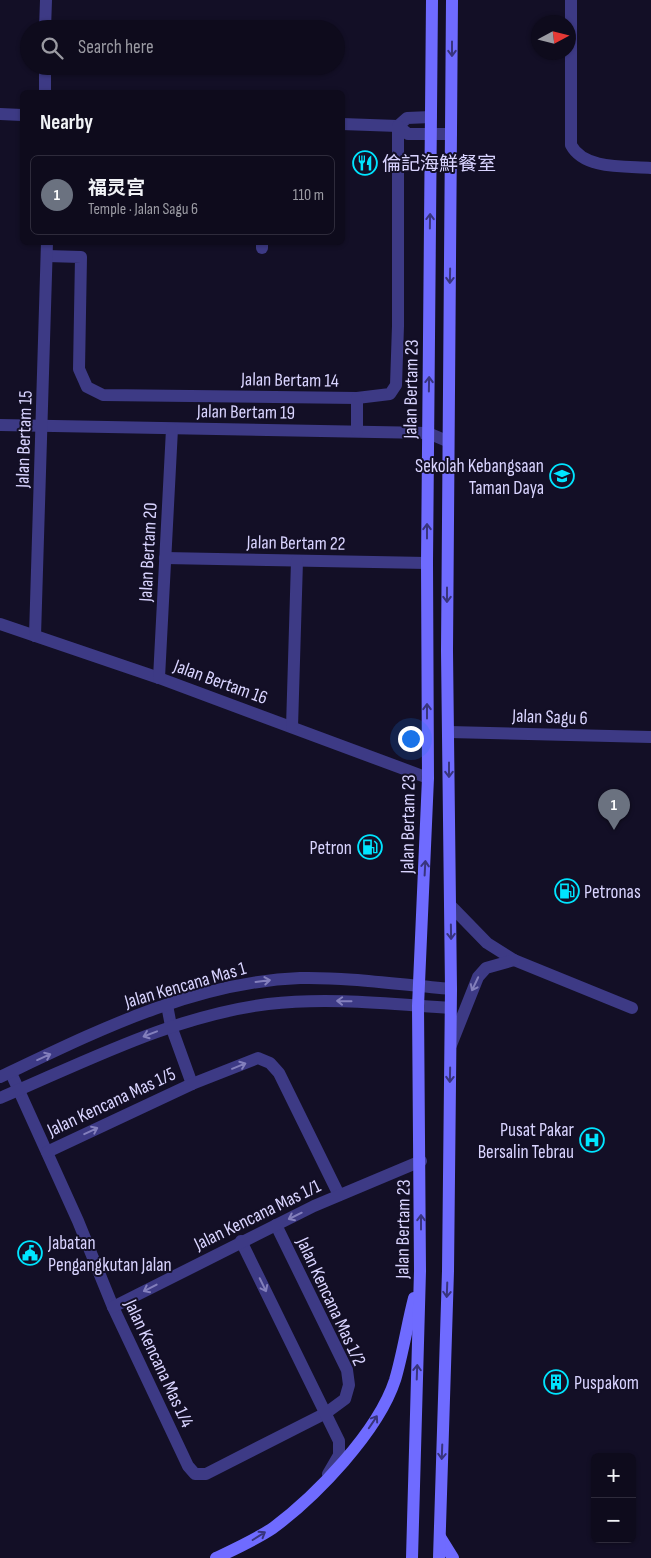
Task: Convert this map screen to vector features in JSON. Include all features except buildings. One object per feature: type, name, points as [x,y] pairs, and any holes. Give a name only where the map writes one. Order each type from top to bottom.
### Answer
[{"type":"street","points":[[46,0],[46,20]]},
{"type":"street","name":"Jalan Bertam 23","points":[[412,1558],[420,1271],[421,1161],[418,1006],[428,778],[427,563],[432,0]]},
{"type":"street","name":"Jalan Bertam 23","points":[[439,1558],[448,1271],[451,1045],[447,442],[452,0]]},
{"type":"street","points":[[571,0],[571,145],[574,152],[582,158],[594,162],[651,168]]},
{"type":"street","points":[[45,75],[45,90]]},
{"type":"street","points":[[0,114],[20,115]]},
{"type":"street","points":[[398,126],[407,118],[431,117]]},
{"type":"street","points":[[345,124],[398,126],[408,134],[451,134]]},
{"type":"street","name":"Jalan Bertam 14","points":[[47,256],[81,257],[79,369],[86,387],[103,395],[357,398],[390,394],[396,385],[398,326],[398,126]]},
{"type":"street","name":"Jalan Bertam 15","points":[[35,636],[47,245]]},
{"type":"street","points":[[357,398],[357,431]]},
{"type":"street","name":"Jalan Bertam 19","points":[[0,425],[428,433],[447,442]]},
{"type":"street","name":"Jalan Bertam 20","points":[[158,678],[172,429]]},
{"type":"street","name":"Jalan Bertam 22","points":[[165,558],[427,563]]},
{"type":"street","points":[[292,727],[297,561]]},
{"type":"street","name":"Jalan Bertam 16","points":[[0,624],[158,678],[428,778]]},
{"type":"street","name":"Jalan Sagu 6","points":[[448,732],[651,737]]},
{"type":"street","points":[[450,905],[487,943],[514,960],[632,1008]]},
{"type":"street","points":[[451,1045],[478,977],[486,968],[514,960]]},
{"type":"street","name":"Jalan Kencana Mas 1","points":[[5,1075],[138,1014],[236,985],[299,978],[351,979],[451,989]]},
{"type":"street","name":"Jalan Kencana Mas 1","points":[[0,1098],[171,1026],[239,1009],[293,1002],[351,1001],[450,1008]]},
{"type":"street","name":"Jalan Kencana Mas 1/5","points":[[167,1005],[171,1026],[192,1084]]},
{"type":"street","name":"Jalan Kencana Mas 1/5","points":[[47,1152],[192,1084],[258,1058],[270,1063],[279,1073],[339,1195]]},
{"type":"street","name":"Jalan Kencana Mas 1/4","points":[[5,1075],[18,1090],[47,1152],[113,1307],[188,1466],[195,1474]]},
{"type":"street","name":"Jalan Kencana Mas 1/1","points":[[113,1307],[339,1195],[421,1161]]},
{"type":"street","name":"Jalan Kencana Mas 1/2","points":[[195,1474],[206,1474],[326,1413],[345,1399],[348,1385],[347,1370],[276,1225]]},
{"type":"street","points":[[241,1242],[339,1442],[340,1449],[321,1484]]},
{"type":"street","points":[[216,1558],[252,1541],[274,1527],[354,1451],[380,1412],[394,1380],[420,1271]]},
{"type":"street","points":[[440,1537],[453,1558]]},
{"type":"street","points":[[400,1558],[412,1543]]},
{"type":"place","name":"倫記海鮮餐室","points":[[365,163]]},
{"type":"place","name":"Sekolah Kebangsaan Taman Daya","points":[[562,476]]},
{"type":"place","name":"福灵宫","points":[[614,830]]},
{"type":"place","name":"Petron","points":[[370,847]]},
{"type":"place","name":"Petronas","points":[[567,891]]},
{"type":"place","name":"Pusat Pakar Bersalin Tebrau","points":[[592,1140]]},
{"type":"place","name":"Jabatan Pengangkutan Jalan","points":[[30,1253]]},
{"type":"place","name":"Puspakom","points":[[556,1382]]}]
